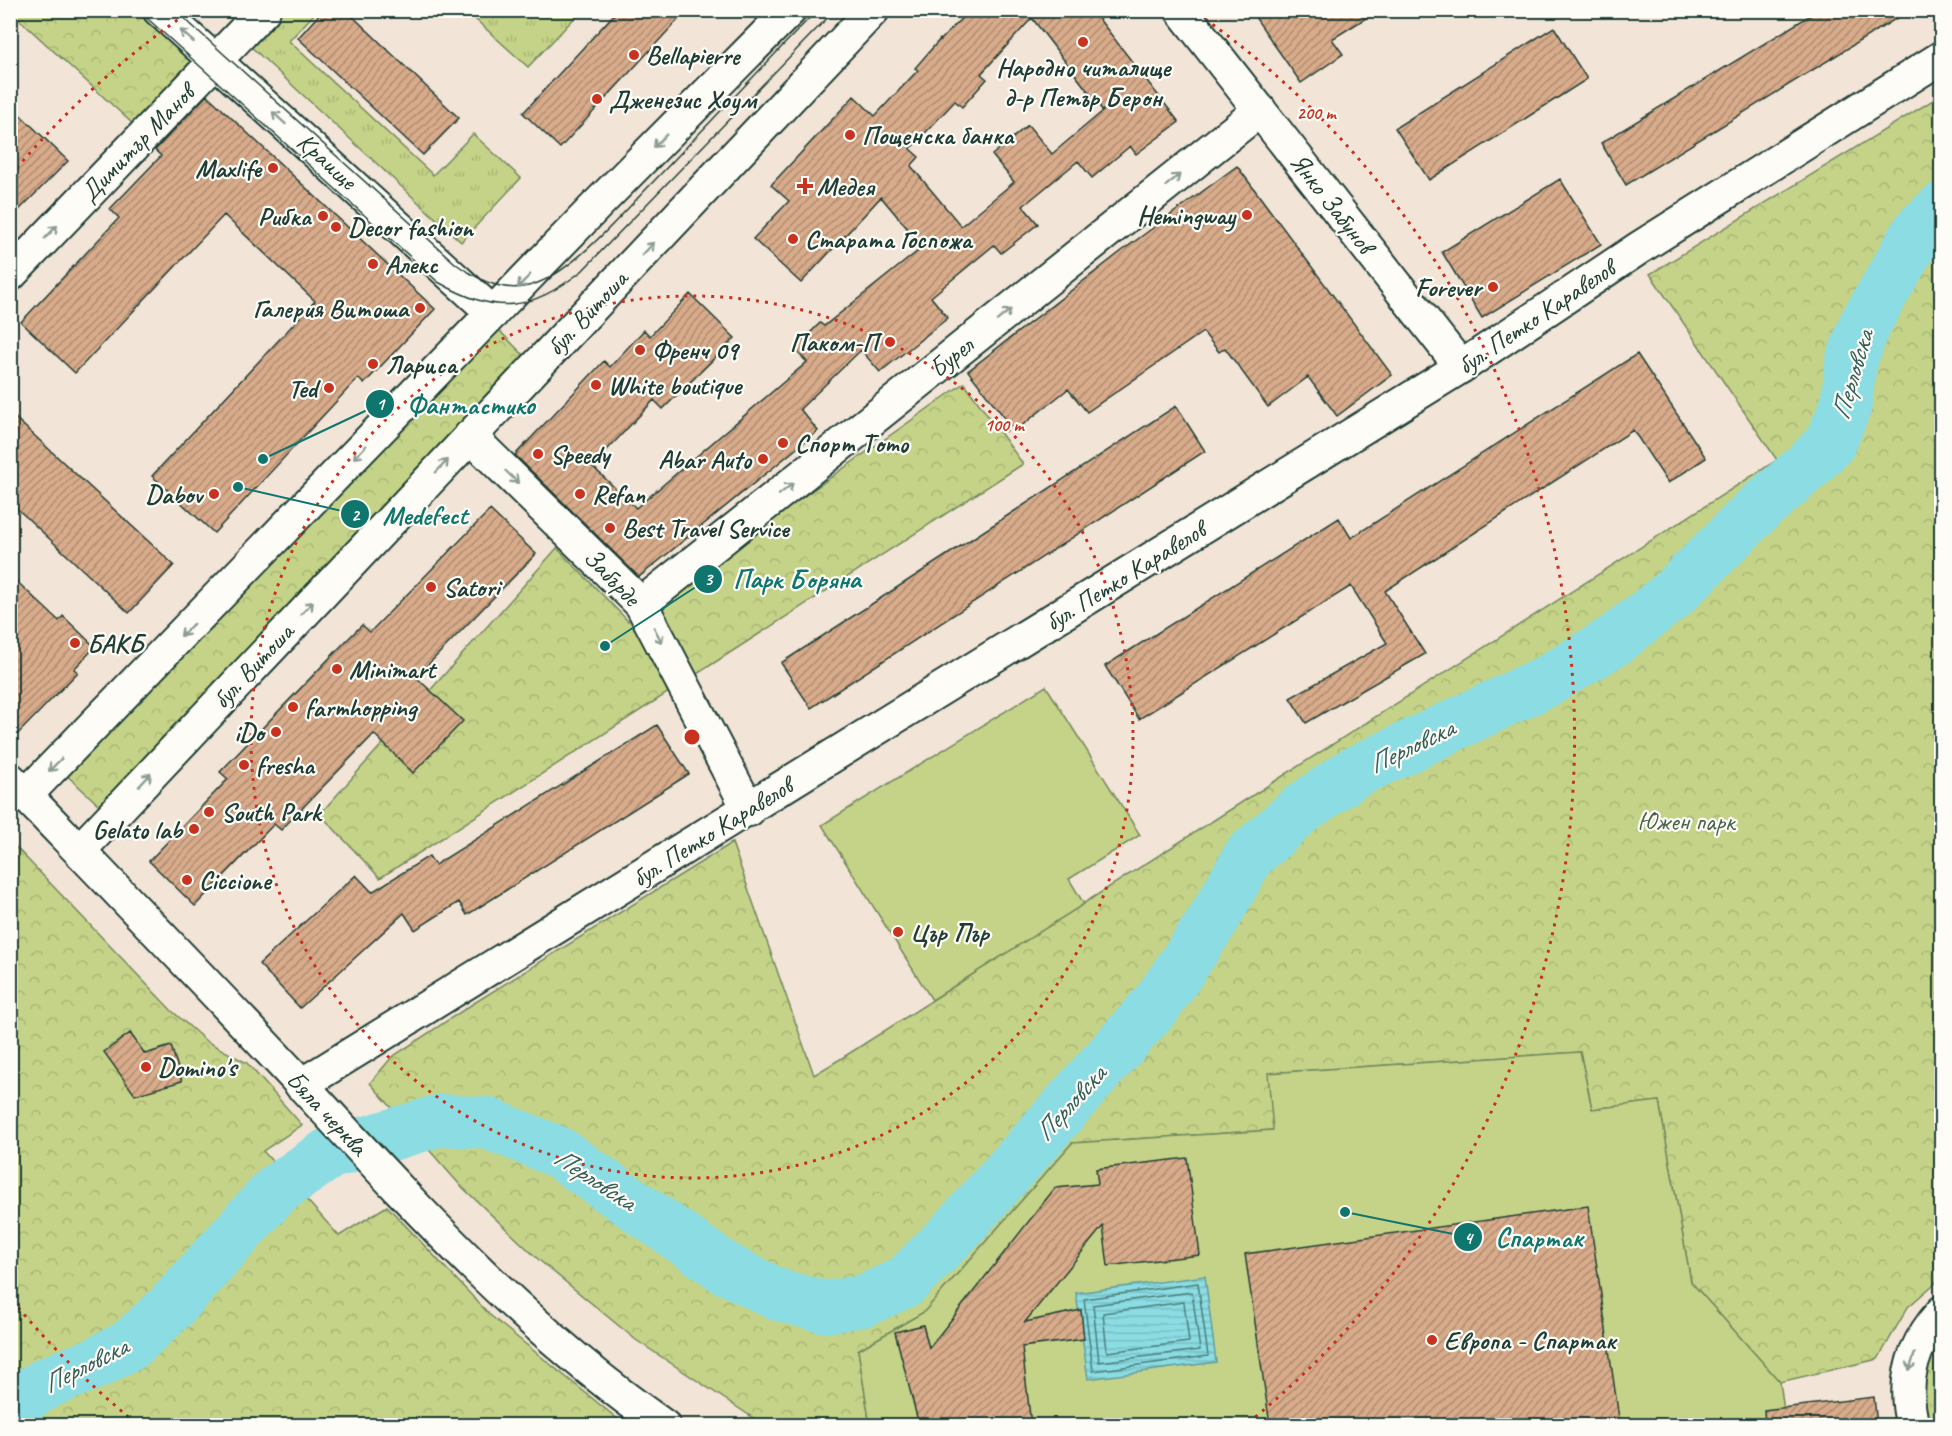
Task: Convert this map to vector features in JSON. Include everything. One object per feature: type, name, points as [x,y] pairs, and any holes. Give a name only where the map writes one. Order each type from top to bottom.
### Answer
[{"type":"street","name":"Краище","points":[[159,10],[493,313]]},
{"type":"street","name":"Димитър Манов","points":[[10,275],[264,10]]},
{"type":"street","points":[[18,787],[493,313],[790,10]]},
{"type":"street","name":"бул. Витоша","points":[[79,851],[873,10]]},
{"type":"street","name":"Янко Забунов","points":[[1181,10],[1461,367]]},
{"type":"street","name":"бул. Петко Каравелов","points":[[301,1085],[749,810],[1461,367],[1639,248],[1941,57]]},
{"type":"street","name":"Бурел","points":[[641,604],[1260,110]]},
{"type":"street","name":"Забърде","points":[[470,436],[641,604],[749,810]]},
{"type":"street","name":"Бяла черква","points":[[18,787],[301,1085],[403,1196],[505,1298],[587,1368],[664,1425]]},
{"type":"street","points":[[1913,1425],[1908,1409],[1908,1376],[1918,1345],[1941,1312]]},
{"type":"green space","points":[[10,11],[138,11],[206,72],[145,135]]},
{"type":"green space","points":[[279,11],[317,11],[289,41],[433,175],[473,134],[521,178],[461,242],[248,44]]},
{"type":"green space","points":[[483,11],[581,11],[528,67],[475,19]]},
{"type":"green space","name":"Южен парк","points":[[1941,95],[1941,1278],[1908,1307],[1878,1359],[1780,1382],[1691,1282],[1659,1101],[1592,1109],[1580,1052],[1269,1073],[1274,1130],[1072,1143],[924,1312],[858,1350],[870,1425],[764,1425],[636,1340],[539,1260],[460,1185],[370,1083],[392,1057],[471,1005],[732,843],[814,1075],[842,1058],[1777,460],[1650,274]]},
{"type":"green space","points":[[497,328],[529,361],[100,806],[62,771]]},
{"type":"green space","points":[[964,383],[1023,464],[380,878],[320,814],[557,548],[628,621]]},
{"type":"green space","points":[[1046,686],[1140,835],[1069,879],[1084,904],[932,1000],[822,825]]},
{"type":"green space","points":[[10,841],[172,1011],[206,1041],[247,1063],[302,1125],[263,1151],[339,1236],[387,1206],[491,1316],[625,1425],[11,1425]]},
{"type":"green space","points":[[1580,1052],[1592,1109],[1659,1101],[1691,1282],[1780,1382],[1786,1425],[870,1425],[858,1350],[924,1312],[1072,1143],[1273,1130],[1268,1073]]},
{"type":"green space","points":[[1941,1340],[1941,1425],[1932,1425],[1925,1402],[1924,1381],[1930,1361]]},
{"type":"water","points":[[1205,1276],[1216,1362],[1088,1379],[1076,1293]]},
{"type":"building","points":[[323,10],[346,10],[459,118],[423,155],[298,38]]},
{"type":"building","points":[[618,10],[687,10],[560,148],[523,113]]},
{"type":"building","points":[[969,10],[1092,10],[1179,122],[1136,154],[1130,146],[1092,178],[1078,161],[1023,206],[1038,224],[1001,253],[994,245],[931,297],[948,318],[880,372],[861,350],[800,409],[818,431],[639,577],[515,455],[604,361],[610,367],[644,330],[650,336],[690,294],[735,338],[663,409],[654,400],[592,466],[636,508],[807,362],[794,349],[820,323],[824,326],[923,247],[881,197],[801,283],[753,239],[789,201],[771,185],[854,96],[875,116],[918,70],[915,68]],"holes":[[[1032,18],[1103,111],[1052,154],[1028,125],[992,155],[1014,182],[961,226],[911,166],[919,157],[910,149],[955,101],[962,107],[987,79],[981,74]]]},
{"type":"building","points":[[1250,10],[1379,10],[1332,39],[1343,54],[1301,83]]},
{"type":"building","points":[[1819,10],[1910,10],[1626,185],[1601,143]]},
{"type":"building","points":[[1554,27],[1587,79],[1429,180],[1395,128]]},
{"type":"building","points":[[207,95],[435,309],[364,384],[358,378],[214,533],[152,476],[315,301],[224,215],[75,373],[21,322],[119,218],[110,209],[161,156],[155,150]]},
{"type":"building","points":[[10,105],[68,161],[10,219]]},
{"type":"building","points":[[1237,166],[1392,375],[1337,416],[1308,377],[1268,407],[1225,348],[1219,352],[1203,332],[1087,412],[1068,389],[1015,431],[968,371],[1127,247]]},
{"type":"building","points":[[1560,179],[1601,244],[1482,318],[1442,252]]},
{"type":"building","points":[[1637,354],[1706,458],[1668,483],[1633,430],[1385,591],[1425,654],[1306,723],[1290,698],[1387,643],[1351,586],[1139,719],[1105,666],[1339,518],[1351,538]]},
{"type":"building","points":[[1176,406],[1205,451],[811,708],[781,663]]},
{"type":"building","points":[[10,413],[174,565],[129,613],[10,502]]},
{"type":"building","points":[[490,510],[536,554],[416,677],[463,721],[413,773],[374,734],[281,830],[274,824],[195,906],[149,861],[228,779],[220,772],[346,641],[362,625],[370,632]]},
{"type":"building","points":[[10,575],[59,621],[63,616],[95,647],[74,669],[78,672],[10,742]]},
{"type":"building","points":[[657,725],[689,774],[467,915],[459,902],[415,930],[404,913],[300,1008],[259,964],[356,875],[372,892],[429,856],[435,865]]},
{"type":"building","name":"Domino's","points":[[130,1033],[145,1054],[171,1046],[182,1081],[135,1095],[104,1052]]},
{"type":"building","points":[[1187,1158],[1200,1255],[1108,1266],[1103,1226],[1025,1322],[1081,1310],[1084,1339],[1022,1347],[1031,1425],[919,1425],[895,1332],[923,1325],[929,1348],[1055,1188],[1098,1184],[1096,1169]]},
{"type":"building","name":"Европа - Спартак","points":[[1588,1206],[1620,1425],[1270,1425],[1245,1254]]},
{"type":"building","points":[[1874,1397],[1877,1425],[1765,1425],[1764,1410]]},
{"type":"waterway","name":"Перловска","points":[[10,1405],[48,1382],[96,1363],[130,1345],[170,1308],[276,1190],[330,1153],[441,1120],[487,1123],[558,1152],[725,1268],[778,1295],[825,1307],[863,1301],[905,1282],[954,1233],[1157,1004],[1212,922],[1249,856],[1300,810],[1353,773],[1549,680],[1615,640],[1672,595],[1759,508],[1807,467],[1831,442],[1846,405],[1851,363],[1864,326],[1919,230],[1942,208]]},
{"type":"tram line","points":[[138,10],[438,282],[459,293],[496,304],[529,301],[545,295],[582,271],[835,10]]},
{"type":"tram line","points":[[175,10],[456,264],[485,281],[517,288],[540,282],[585,252],[817,10]]},
{"type":"place","name":"Народно читалище д-р Петър Берон","points":[[1083,42]]},
{"type":"place","name":"Bellapierre","points":[[634,55]]},
{"type":"place","name":"Дженезис Хоум","points":[[597,99]]},
{"type":"place","name":"Пощенска банка","points":[[850,135]]},
{"type":"place","name":"Maxlife","points":[[273,168]]},
{"type":"place","name":"Медея","points":[[805,186]]},
{"type":"place","name":"Hemingway","points":[[1247,215]]},
{"type":"place","name":"Рибка","points":[[323,216]]},
{"type":"place","name":"Decor fashion","points":[[336,227]]},
{"type":"place","name":"Старата Госпожа","points":[[793,239]]},
{"type":"place","name":"Алекс","points":[[373,264]]},
{"type":"place","name":"Forever","points":[[1493,287]]},
{"type":"place","name":"Галерия Витоша","points":[[420,308]]},
{"type":"place","name":"Паком-П","points":[[890,342]]},
{"type":"place","name":"Френч 09","points":[[640,350]]},
{"type":"place","name":"Лариса","points":[[373,364]]},
{"type":"place","name":"White boutique","points":[[596,385]]},
{"type":"place","name":"Ted","points":[[329,388]]},
{"type":"place","name":"Спорт Тото","points":[[783,443]]},
{"type":"place","name":"Speedy","points":[[538,454]]},
{"type":"place","name":"Фантастико","points":[[263,459]]},
{"type":"place","name":"Abar Auto","points":[[763,459]]},
{"type":"place","name":"Medefect","points":[[238,487]]},
{"type":"place","name":"Dabov","points":[[214,494]]},
{"type":"place","name":"Refan","points":[[580,494]]},
{"type":"place","name":"Best Travel Service","points":[[610,528]]},
{"type":"place","name":"Satori","points":[[431,587]]},
{"type":"place","name":"БАКБ","points":[[75,643]]},
{"type":"place","name":"Парк Боряна","points":[[605,646]]},
{"type":"place","name":"Minimart","points":[[337,669]]},
{"type":"place","name":"farmhopping","points":[[293,707]]},
{"type":"place","name":"iDo","points":[[276,732]]},
{"type":"place","name":"fresha","points":[[244,765]]},
{"type":"place","name":"South Park","points":[[209,812]]},
{"type":"place","name":"Gelato lab","points":[[194,829]]},
{"type":"place","name":"Ciccione","points":[[187,880]]},
{"type":"place","name":"Цър Пър","points":[[898,932]]},
{"type":"place","name":"Domino's","points":[[146,1067]]},
{"type":"place","name":"Спартак","points":[[1345,1212]]},
{"type":"place","name":"Европа - Спартак","points":[[1432,1340]]}]
